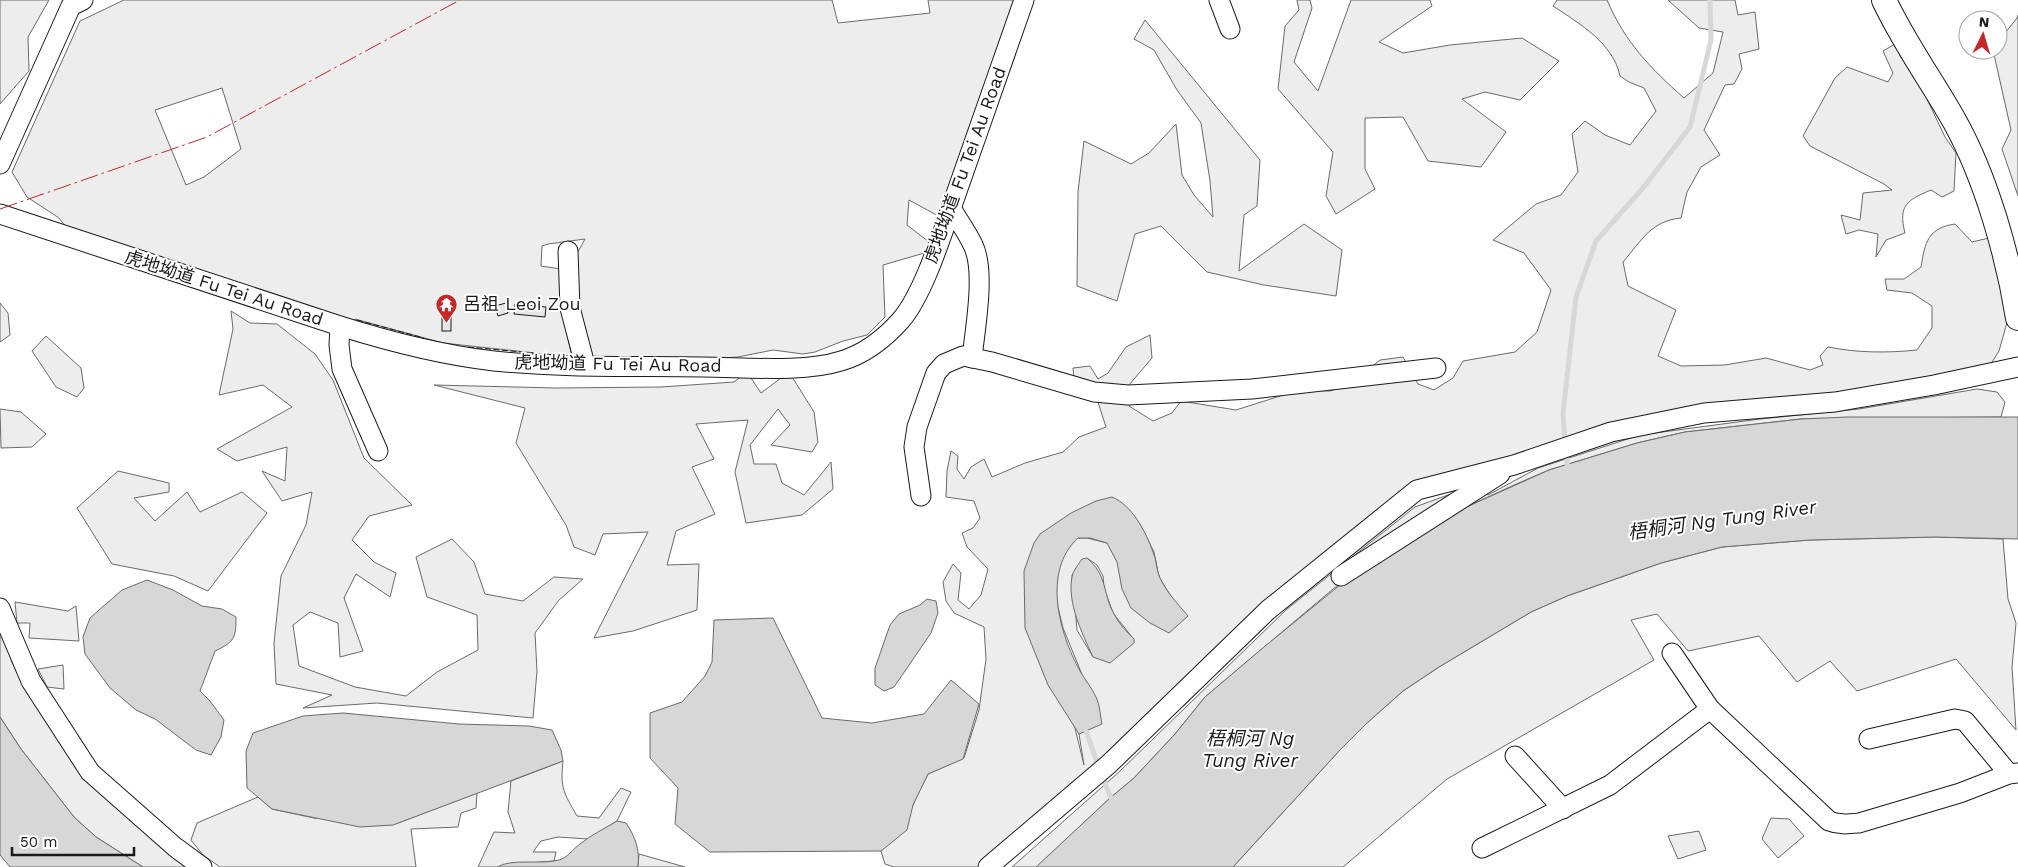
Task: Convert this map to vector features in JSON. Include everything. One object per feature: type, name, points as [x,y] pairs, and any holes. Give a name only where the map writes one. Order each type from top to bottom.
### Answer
[{"type":"main road","points":[[1884,0],[1896,27],[1956,123],[1982,183],[2014,292],[2018,318]]},
{"type":"street","name":"虎地坳道 Fu Tei Au Road","points":[[0,214],[388,341],[458,356],[534,364],[767,368],[826,365],[859,355],[884,338],[903,318],[912,304],[951,208],[1024,0]]},
{"type":"street","points":[[1219,0],[1230,29]]},
{"type":"street","points":[[0,164],[75,2]]},
{"type":"street","points":[[951,208],[974,246],[979,263],[979,285],[972,358]]},
{"type":"street","points":[[568,251],[570,308],[585,365]]},
{"type":"street","points":[[340,326],[339,345],[342,369],[378,451]]},
{"type":"street","points":[[921,496],[914,447],[917,427],[936,373],[944,364],[963,356],[1029,372],[1094,392],[1128,395],[1252,389],[1436,368]]},
{"type":"street","points":[[988,867],[1109,764],[1268,610],[1417,490],[1514,465],[1611,432],[1704,413],[1835,402],[1934,385],[2018,367]]},
{"type":"street","points":[[1341,576],[1514,465]]},
{"type":"street","points":[[0,608],[5,628],[31,681],[90,772],[175,847],[202,867]]},
{"type":"street","points":[[1672,653],[1710,709],[1828,821],[1835,824],[1859,823],[1960,793],[2013,773],[1962,720],[1956,719],[1869,740]]},
{"type":"street","points":[[1482,848],[1610,785],[1710,709]]},
{"type":"street","points":[[1515,756],[1563,809]]},
{"type":"shaded area","points":[[0,0],[49,0],[28,37],[29,71],[0,104]]},
{"type":"shaded area","points":[[124,0],[832,0],[838,23],[930,13],[928,0],[1019,0],[953,224],[909,200],[907,225],[938,249],[883,265],[885,317],[867,335],[843,341],[815,352],[803,354],[773,350],[738,357],[692,360],[592,359],[565,325],[572,357],[443,343],[355,319],[354,321],[69,231],[59,218],[27,197],[12,172],[80,21]],"holes":[[[222,88],[241,149],[204,177],[186,185],[155,110]],[[585,239],[568,270],[541,266],[542,246]]]},
{"type":"shaded area","points":[[1297,0],[1310,0],[1312,8],[1294,62],[1318,91],[1351,0],[1430,0],[1432,6],[1379,42],[1403,53],[1450,45],[1522,38],[1559,61],[1520,100],[1485,92],[1462,99],[1506,132],[1481,167],[1428,161],[1403,117],[1365,118],[1365,169],[1375,189],[1336,214],[1326,196],[1333,152],[1278,89],[1285,26],[1299,10]]},
{"type":"shaded area","points":[[1557,0],[1607,0],[1630,42],[1649,65],[1684,98],[1713,73],[1723,32],[1699,28],[1668,0],[1735,0],[1738,15],[1755,12],[1759,49],[1739,54],[1742,69],[1734,84],[1725,85],[1704,130],[1720,155],[1701,167],[1687,192],[1681,218],[1654,227],[1623,262],[1628,286],[1676,310],[1658,356],[1681,366],[1725,365],[1766,358],[1810,370],[1823,365],[1820,356],[1828,347],[1872,352],[1917,350],[1932,328],[1932,306],[1912,293],[1887,290],[1885,279],[1904,279],[1921,267],[1924,250],[1929,238],[1939,229],[1955,224],[1972,242],[1993,237],[2010,312],[1999,351],[1984,375],[1665,421],[1417,490],[988,867],[894,867],[885,864],[881,851],[904,827],[928,774],[964,758],[979,710],[986,659],[984,627],[954,613],[946,601],[943,582],[953,564],[961,573],[958,600],[969,609],[981,595],[988,569],[967,547],[962,533],[973,528],[980,518],[974,501],[946,497],[947,471],[951,451],[958,456],[957,469],[964,479],[971,467],[984,459],[992,477],[1025,463],[1063,452],[1079,437],[1106,427],[1098,402],[1074,380],[1073,368],[1090,366],[1098,379],[1108,373],[1126,347],[1150,335],[1152,358],[1129,385],[1129,406],[1153,421],[1172,413],[1181,401],[1236,410],[1299,390],[1330,391],[1349,385],[1380,360],[1403,357],[1418,384],[1434,390],[1453,378],[1463,361],[1515,352],[1537,332],[1551,290],[1524,253],[1493,240],[1536,204],[1561,195],[1578,172],[1572,134],[1585,121],[1605,135],[1630,145],[1656,111],[1644,88],[1620,76],[1616,64],[1603,44],[1584,27],[1553,6]],"holes":[[[1139,523],[1154,552],[1159,577],[1172,598],[1107,543],[1087,538],[1077,538],[1065,547],[1053,587],[1063,628],[1101,721],[1079,734],[1084,765],[1075,728],[1040,534]],[[1087,558],[1097,565],[1103,576],[1104,588],[1113,613],[1132,637],[1093,657],[1077,630],[1072,575]]]},
{"type":"shaded area","points":[[2018,15],[2018,196],[2002,149],[2011,130],[1995,60],[2008,60],[2008,29]]},
{"type":"shaded area","points":[[1145,20],[1260,160],[1257,206],[1244,215],[1239,271],[1304,224],[1342,250],[1336,296],[1264,285],[1207,272],[1161,226],[1135,234],[1117,301],[1077,286],[1078,192],[1084,141],[1131,164],[1149,153],[1176,124],[1182,175],[1194,195],[1213,217],[1210,181],[1201,123],[1177,90],[1154,50],[1134,39]]},
{"type":"shaded area","points":[[1900,41],[1900,56],[1916,76],[1945,137],[1956,153],[1954,191],[1942,197],[1931,190],[1910,201],[1906,205],[1903,216],[1905,233],[1886,240],[1876,257],[1878,234],[1859,230],[1846,234],[1841,215],[1860,220],[1863,193],[1892,190],[1884,184],[1810,146],[1803,136],[1835,78],[1847,67],[1888,82],[1893,73],[1883,51]]},
{"type":"shaded area","points":[[0,303],[8,313],[10,335],[0,342]]},
{"type":"shaded area","points":[[231,311],[250,323],[277,324],[315,354],[333,380],[364,458],[412,505],[369,516],[352,540],[374,562],[396,573],[390,597],[356,574],[344,598],[363,651],[340,657],[338,623],[310,612],[293,625],[299,666],[355,687],[406,696],[437,672],[478,650],[477,615],[427,597],[416,557],[452,539],[474,562],[485,594],[523,601],[554,577],[583,579],[559,600],[535,633],[537,671],[533,718],[377,703],[303,708],[332,695],[276,684],[274,643],[281,576],[306,525],[312,492],[282,501],[262,471],[285,481],[287,447],[237,461],[217,449],[292,407],[263,385],[219,395],[233,329]]},
{"type":"shaded area","points":[[46,336],[81,368],[84,388],[77,397],[56,387],[32,351]]},
{"type":"shaded area","points":[[747,372],[761,393],[789,372],[814,412],[818,442],[812,452],[771,445],[790,425],[778,409],[750,445],[754,464],[776,464],[782,483],[804,495],[831,462],[833,489],[802,515],[746,523],[735,472],[748,420],[696,424],[714,459],[692,467],[715,514],[676,531],[667,565],[699,564],[697,610],[633,631],[594,638],[648,532],[603,534],[595,555],[574,547],[566,525],[516,443],[525,408],[434,385],[556,388],[661,387],[734,382]]},
{"type":"shaded area","points":[[1977,389],[1997,392],[2005,402],[2001,417],[1801,419],[1685,432],[1637,443],[1549,470],[1462,509],[1357,571],[1333,589],[1205,697],[1175,734],[1134,778],[1039,865],[1036,867],[1012,867],[1119,772],[1287,609],[1415,507],[1481,483],[1488,495],[1538,468],[1640,435],[1760,419],[1859,409]]},
{"type":"shaded area","points":[[0,409],[21,412],[46,434],[32,447],[1,448]]},
{"type":"shaded area","points":[[118,471],[169,483],[169,492],[134,498],[155,521],[187,492],[200,512],[242,492],[267,513],[208,591],[174,576],[112,564],[77,508]]},
{"type":"shaded area","points":[[1935,537],[2003,539],[2008,599],[2016,623],[2012,667],[2016,730],[1956,659],[1857,691],[1830,661],[1797,682],[1759,636],[1688,651],[1657,614],[1631,620],[1654,660],[1447,779],[1343,867],[1233,867],[1339,751],[1403,691],[1439,667],[1531,612],[1567,596],[1661,563],[1722,547],[1810,540]]},
{"type":"shaded area","points":[[15,602],[68,611],[76,606],[79,641],[29,638],[30,623],[17,623]]},
{"type":"shaded area","points":[[0,633],[7,637],[16,659],[11,660],[23,685],[85,778],[186,867],[143,867],[96,837],[74,817],[21,749],[0,717]]},
{"type":"shaded area","points":[[63,665],[64,689],[47,687],[38,669]]},
{"type":"shaded area","points":[[563,761],[562,778],[564,790],[577,816],[599,818],[621,788],[631,792],[617,821],[588,839],[558,837],[541,841],[533,852],[556,852],[554,861],[503,865],[500,867],[478,867],[494,832],[515,833],[508,812],[511,781]]},
{"type":"shaded area","points":[[477,793],[476,808],[461,813],[458,827],[411,829],[416,867],[220,867],[203,855],[191,840],[197,823],[258,797],[272,809],[314,818],[398,823]]},
{"type":"shaded area","points":[[1771,818],[1789,819],[1804,836],[1778,858],[1762,839]]},
{"type":"shaded area","points":[[1699,831],[1706,850],[1678,859],[1668,836]]},
{"type":"shaded area","points":[[639,854],[685,867],[636,867],[638,866]]},
{"type":"water","name":"梧桐河 Ng Tung River","points":[[1847,417],[2018,417],[2018,539],[1935,537],[1810,540],[1722,547],[1661,563],[1567,596],[1531,612],[1439,667],[1403,691],[1339,751],[1233,867],[1036,867],[1134,778],[1175,734],[1205,697],[1264,647],[1357,571],[1462,509],[1549,470],[1637,443],[1685,432],[1801,419]]},
{"type":"water","points":[[1112,497],[1126,506],[1137,520],[1150,544],[1163,583],[1188,616],[1169,633],[1150,623],[1131,608],[1122,589],[1117,562],[1107,543],[1090,538],[1078,538],[1067,552],[1060,567],[1057,585],[1058,603],[1061,621],[1072,656],[1093,690],[1102,724],[1079,734],[1048,685],[1025,628],[1024,571],[1034,543],[1040,534],[1071,513],[1096,501]]},
{"type":"water","points":[[1087,558],[1102,578],[1110,606],[1116,618],[1134,639],[1134,643],[1110,663],[1093,657],[1080,628],[1074,607],[1071,587],[1073,575],[1082,559]]},
{"type":"water","points":[[147,580],[173,590],[202,606],[222,609],[236,617],[235,634],[227,645],[215,651],[200,691],[224,720],[221,737],[211,755],[196,750],[155,719],[136,710],[110,688],[85,654],[83,637],[90,618],[122,590]]},
{"type":"water","points":[[927,599],[936,601],[938,613],[931,633],[894,687],[884,691],[875,685],[875,668],[890,625],[899,614],[920,605]]},
{"type":"water","points":[[773,618],[822,718],[872,723],[924,714],[951,680],[979,704],[963,759],[928,774],[913,805],[907,830],[881,851],[710,852],[675,824],[678,788],[650,758],[650,713],[682,702],[705,676],[712,662],[714,620]]},
{"type":"water","points":[[343,713],[459,724],[529,726],[552,730],[561,750],[563,761],[393,825],[360,827],[272,809],[247,788],[246,751],[253,733],[303,716]]},
{"type":"water","points":[[0,717],[21,749],[74,817],[96,837],[143,867],[10,867],[0,855]]},
{"type":"water","points":[[617,821],[626,823],[632,833],[638,854],[638,866],[636,867],[497,867],[503,864],[519,862],[544,862],[562,859],[577,846]]},
{"type":"building","points":[[506,303],[508,313],[498,316],[495,306]]},
{"type":"building","points":[[515,304],[546,307],[545,317],[514,314]]},
{"type":"building","name":"呂祖 Leoi Zou","points":[[442,315],[451,315],[451,331],[442,331]]},
{"type":"waterway","points":[[1565,444],[1563,413],[1576,297],[1596,241],[1643,188],[1690,127],[1711,40],[1710,0]]},
{"type":"waterway","points":[[1566,452],[1568,471]]},
{"type":"waterway","points":[[1084,725],[1099,768]]},
{"type":"waterway","points":[[1102,776],[1113,803]]},
{"type":"fence","points":[[357,320],[424,338]]},
{"type":"fence","points":[[468,347],[554,355]]},
{"type":"power","points":[[0,209],[207,137],[460,0]]},
{"type":"place","name":"呂祖 Leoi Zou","points":[[447,323]]}]
